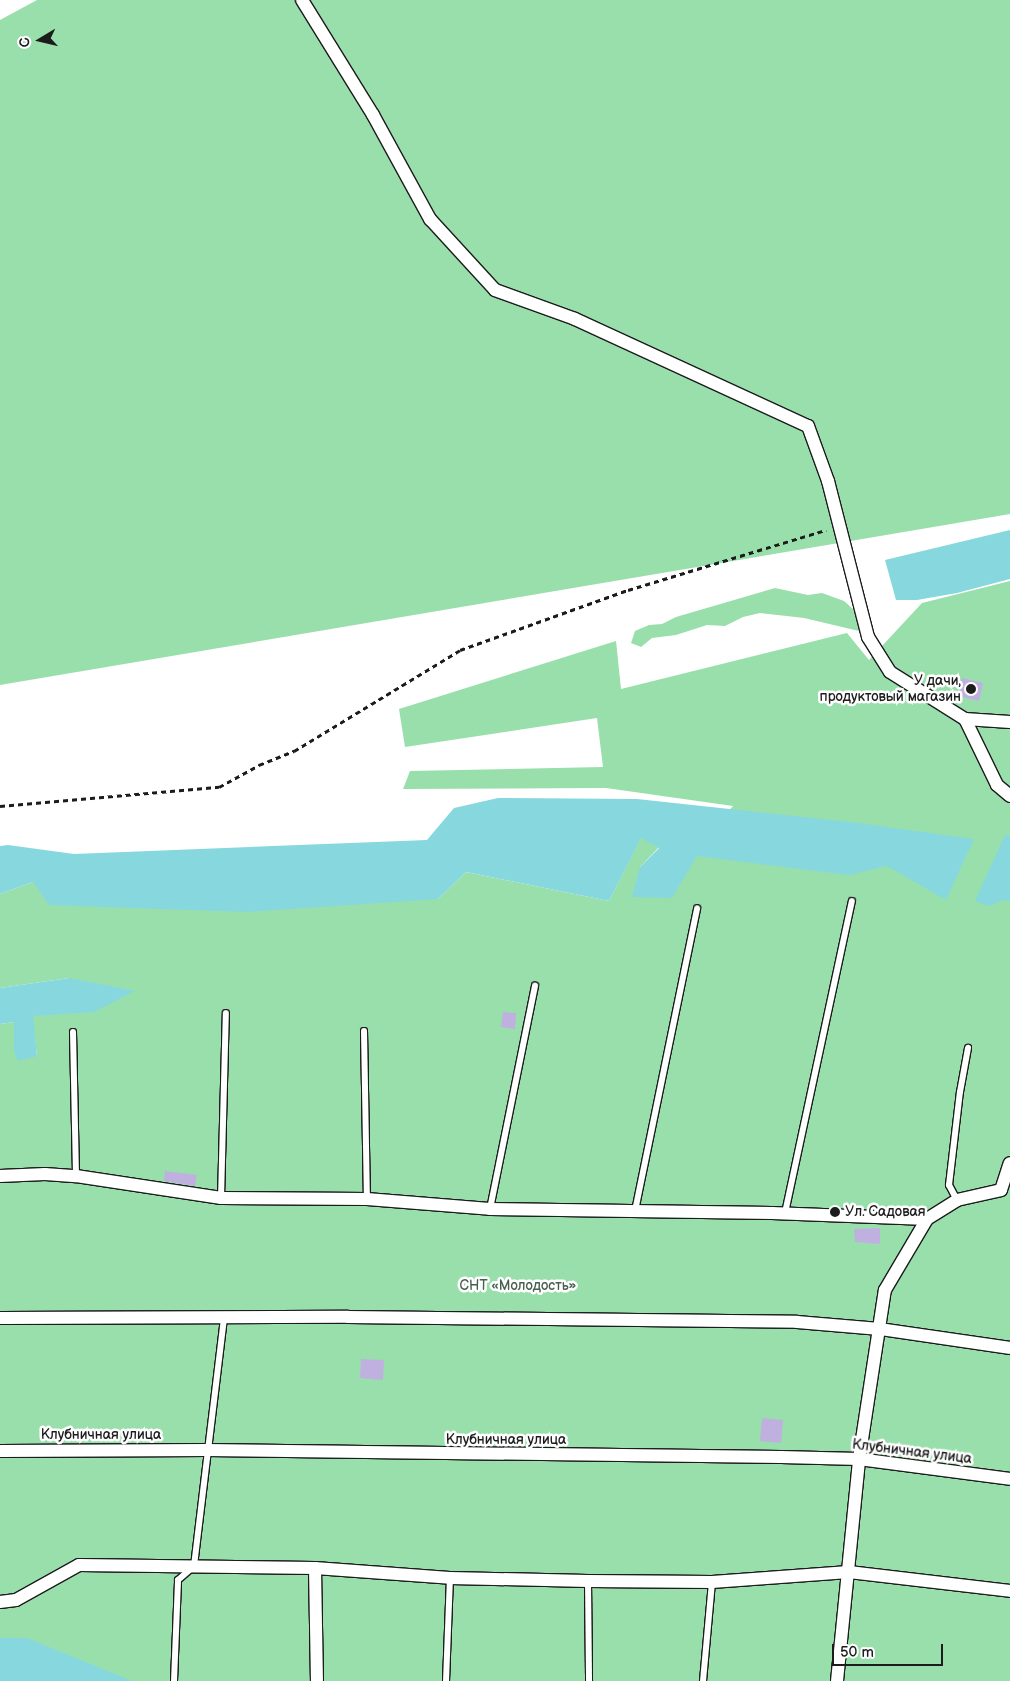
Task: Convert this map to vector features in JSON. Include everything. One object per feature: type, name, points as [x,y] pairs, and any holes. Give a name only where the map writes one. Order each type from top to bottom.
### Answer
[{"type":"street","points":[[302,0],[373,115],[430,219],[495,290],[575,319],[808,426],[828,480],[868,637],[890,672],[965,719],[1010,722]]},
{"type":"street","points":[[965,719],[997,785],[1010,796]]},
{"type":"street","points":[[837,1681],[859,1459],[885,1290],[928,1219],[958,1200],[1005,1193],[1010,1163]]},
{"type":"street","points":[[0,1176],[45,1174],[76,1176],[221,1198],[367,1199],[490,1209],[785,1213],[928,1219]]},
{"type":"street","points":[[0,1318],[797,1322],[880,1329],[1010,1348]]},
{"type":"street","name":"Клубничная улица","points":[[0,1451],[207,1450],[859,1459],[1010,1480]]},
{"type":"street","points":[[0,1602],[16,1600],[79,1565],[315,1568],[450,1578],[588,1581],[712,1582],[849,1572],[1010,1590]]},
{"type":"street","points":[[315,1568],[317,1681]]},
{"type":"lane","points":[[785,1213],[852,901]]},
{"type":"lane","points":[[635,1211],[697,908]]},
{"type":"lane","points":[[490,1209],[535,985]]},
{"type":"lane","points":[[221,1198],[226,1013]]},
{"type":"lane","points":[[364,1031],[367,1199]]},
{"type":"lane","points":[[73,1032],[76,1176]]},
{"type":"lane","points":[[958,1200],[949,1185],[960,1092],[968,1048]]},
{"type":"lane","points":[[174,1681],[178,1580],[194,1566],[224,1318]]},
{"type":"lane","points":[[446,1681],[450,1578]]},
{"type":"lane","points":[[588,1581],[590,1681]]},
{"type":"lane","points":[[703,1681],[712,1582]]},
{"type":"path","points":[[0,806],[219,787],[259,765],[294,751],[460,650],[628,590],[840,526]]},
{"type":"green space","points":[[37,0],[1010,0],[1010,514],[0,685],[0,20]]},
{"type":"green space","name":"СНТ «Молодость»","points":[[1010,581],[1010,1681],[0,1681],[0,1024],[14,1022],[14,1050],[37,1056],[32,1016],[69,978],[0,988],[0,894],[33,882],[438,899],[466,872],[609,901],[641,837],[659,847],[640,867],[697,856],[712,830],[733,806],[606,788],[403,789],[410,771],[603,767],[597,718],[405,747],[399,709],[616,641],[621,689],[847,633],[869,660],[922,603]]},
{"type":"green space","points":[[775,588],[808,595],[822,593],[844,601],[853,609],[858,621],[859,631],[804,618],[760,613],[743,617],[725,626],[707,625],[676,635],[652,638],[641,647],[631,643],[635,631],[649,625],[662,624],[676,617]]},
{"type":"water","points":[[1010,530],[1010,579],[957,593],[917,600],[896,600],[885,560]]},
{"type":"water","points":[[498,798],[637,799],[850,822],[974,839],[946,900],[887,866],[849,875],[697,856],[672,898],[632,897],[640,867],[659,848],[641,838],[609,901],[466,872],[438,899],[246,912],[49,905],[33,882],[0,894],[0,846],[8,845],[74,854],[427,840],[454,808]]},
{"type":"water","points":[[1005,835],[1010,836],[1010,901],[1003,900],[989,906],[975,901]]},
{"type":"water","points":[[69,978],[135,991],[94,1012],[33,1016],[37,1056],[18,1061],[14,1050],[14,1022],[0,1024],[0,988]]},
{"type":"water","points":[[0,1638],[27,1638],[132,1681],[0,1681]]},
{"type":"building","name":"У дачи, продуктовый магазин","points":[[962,678],[983,683],[979,701],[958,696]]},
{"type":"building","points":[[503,1012],[516,1013],[515,1029],[501,1027]]},
{"type":"building","points":[[165,1171],[197,1175],[195,1186],[164,1181]]},
{"type":"building","points":[[880,1228],[880,1244],[855,1242],[854,1229]]},
{"type":"building","points":[[361,1359],[384,1360],[383,1380],[360,1378]]},
{"type":"building","points":[[762,1418],[783,1420],[781,1443],[760,1441]]},
{"type":"place","name":"У дачи, продуктовый магазин","points":[[971,689]]},
{"type":"place","name":"Ул. Садовая","points":[[835,1212]]}]
